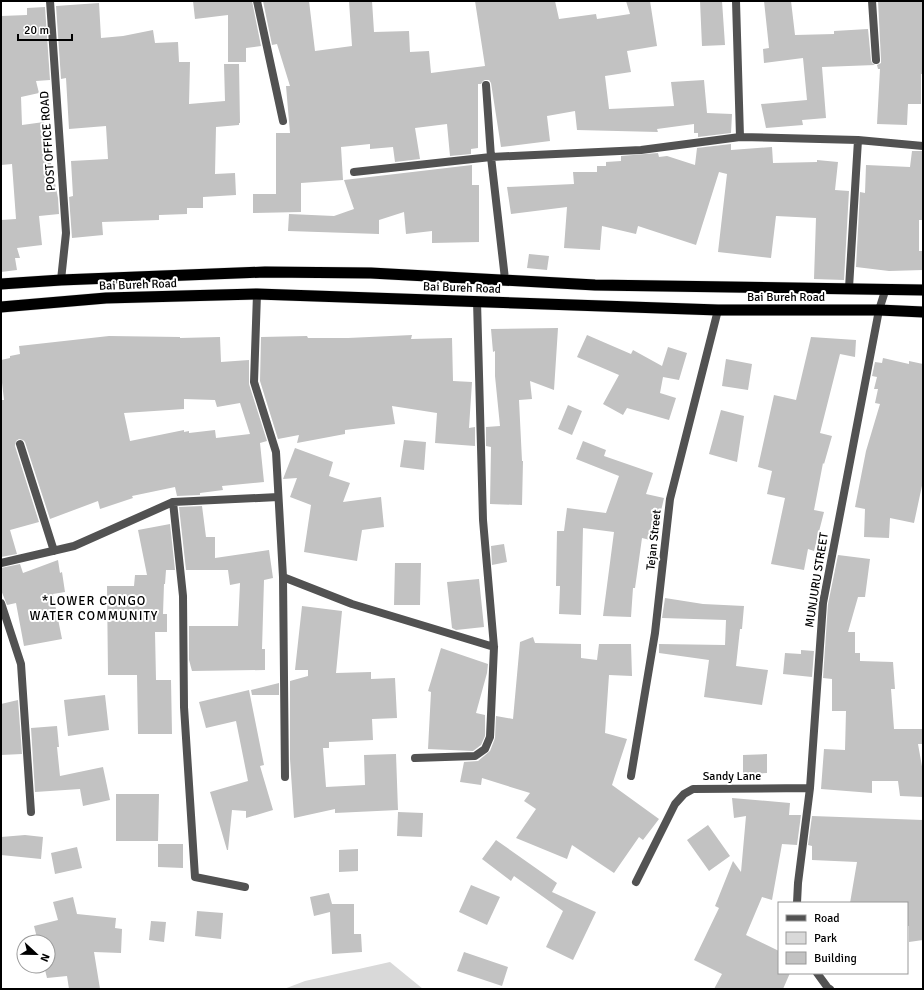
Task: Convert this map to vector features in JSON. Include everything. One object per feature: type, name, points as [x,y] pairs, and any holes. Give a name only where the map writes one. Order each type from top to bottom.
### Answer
[{"type":"highway","name":"Bai Bureh Road","points":[[1,284],[61,280],[265,272],[371,273],[595,285],[886,288],[923,290]]},
{"type":"highway","name":"Bai Bureh Road","points":[[1,307],[106,298],[257,294],[718,310],[879,310],[923,312]]},
{"type":"street","name":"POST OFFICE ROAD","points":[[50,1],[66,233],[61,280]]},
{"type":"street","points":[[258,1],[283,121]]},
{"type":"street","points":[[736,1],[740,137]]},
{"type":"street","points":[[872,1],[876,60]]},
{"type":"street","points":[[486,85],[491,157],[505,279]]},
{"type":"street","points":[[354,172],[491,157],[641,150],[740,137],[858,140],[923,146]]},
{"type":"street","points":[[849,288],[858,140]]},
{"type":"street","name":"MUNJURU STREET","points":[[797,902],[798,883],[810,788],[823,603],[879,310],[886,288]]},
{"type":"street","points":[[257,294],[254,382],[276,452],[282,577],[285,777]]},
{"type":"street","points":[[416,758],[475,756],[485,749],[490,737],[494,647],[484,520],[476,301]]},
{"type":"street","name":"Tejan Street","points":[[632,776],[655,633],[670,498],[718,310]]},
{"type":"street","points":[[20,444],[54,551]]},
{"type":"street","points":[[1,563],[74,546],[173,502],[278,497]]},
{"type":"street","points":[[173,502],[183,596],[184,707],[195,877],[245,887]]},
{"type":"street","points":[[282,577],[352,604],[494,647]]},
{"type":"street","points":[[1,603],[21,664],[31,812]]},
{"type":"street","name":"Sandy Lane","points":[[636,882],[675,804],[684,794],[693,789],[810,788]]},
{"type":"street","points":[[819,974],[830,989]]},
{"type":"green space","points":[[390,962],[423,989],[284,989],[305,981]]},
{"type":"building","points":[[193,1],[252,1],[261,46],[246,48],[246,62],[228,62],[228,15],[195,19]]},
{"type":"building","points":[[263,1],[309,1],[315,51],[352,46],[349,1],[372,1],[374,32],[409,31],[410,52],[429,51],[431,73],[485,66],[475,1],[555,1],[559,19],[596,14],[597,19],[630,14],[626,1],[650,1],[657,46],[627,51],[631,72],[605,76],[609,109],[674,106],[671,82],[704,80],[707,113],[732,114],[731,133],[698,137],[698,133],[694,133],[694,124],[657,129],[658,132],[577,130],[575,111],[547,116],[550,141],[501,147],[491,83],[489,80],[485,80],[481,84],[478,84],[478,148],[471,149],[471,154],[450,156],[447,124],[415,128],[420,159],[395,162],[393,147],[370,149],[370,144],[341,147],[343,180],[301,183],[301,212],[253,213],[253,194],[276,194],[276,133],[290,133],[286,86],[290,86],[277,44],[272,45]]},
{"type":"building","points":[[700,1],[722,1],[725,45],[702,46]]},
{"type":"building","points":[[764,1],[791,1],[795,35],[834,34],[834,31],[868,29],[871,60],[875,65],[822,67],[826,118],[802,120],[803,125],[766,128],[761,104],[807,100],[803,58],[764,63],[763,49],[769,48]]},
{"type":"building","points":[[878,1],[923,1],[923,74],[921,74],[921,104],[908,104],[907,125],[877,124],[880,69],[878,69],[877,65],[881,63]]},
{"type":"building","points":[[99,3],[101,38],[123,36],[153,30],[155,43],[178,42],[179,62],[190,62],[189,104],[225,101],[224,64],[239,64],[240,123],[239,125],[216,127],[215,174],[235,173],[236,195],[203,197],[203,208],[187,208],[187,214],[159,215],[159,220],[102,222],[103,235],[72,238],[69,197],[73,196],[71,161],[108,159],[106,126],[69,129],[66,78],[61,79],[56,6]]},
{"type":"building","points":[[45,7],[50,80],[36,81],[39,93],[21,97],[22,125],[44,122],[48,163],[51,163],[58,198],[59,214],[39,216],[42,245],[17,248],[20,258],[15,258],[17,270],[1,272],[1,220],[16,219],[12,164],[1,165],[1,16],[27,15],[27,8]]},
{"type":"building","points":[[731,144],[731,150],[772,147],[773,163],[817,162],[817,160],[838,162],[835,190],[849,191],[844,280],[814,279],[816,218],[776,216],[771,258],[718,252],[727,174],[719,172],[696,245],[638,226],[636,234],[602,226],[600,250],[564,248],[567,207],[511,214],[507,187],[574,184],[573,172],[597,172],[597,166],[606,166],[606,162],[621,161],[621,156],[658,153],[659,157],[667,156],[695,165],[697,148]]},
{"type":"building","points":[[912,151],[923,151],[923,220],[919,220],[919,251],[923,251],[923,270],[889,271],[856,267],[860,192],[865,193],[866,165],[910,167]]},
{"type":"building","points":[[472,165],[472,185],[479,185],[479,242],[432,243],[432,231],[406,234],[404,212],[379,220],[379,234],[288,231],[289,214],[334,216],[354,209],[344,180]]},
{"type":"building","points":[[529,254],[549,256],[547,270],[527,268]]},
{"type":"building","points":[[558,328],[554,390],[530,381],[532,399],[519,400],[523,461],[522,505],[490,504],[491,447],[486,446],[486,427],[500,426],[495,376],[495,351],[493,352],[491,329]]},
{"type":"building","points":[[412,335],[411,339],[452,338],[453,381],[472,382],[469,428],[475,427],[475,446],[435,443],[437,413],[392,406],[395,424],[345,430],[345,434],[297,443],[299,435],[278,439],[260,381],[261,337],[307,336],[308,338],[348,338]]},
{"type":"building","points":[[587,335],[631,354],[633,350],[662,366],[668,347],[687,353],[679,380],[663,377],[660,393],[676,398],[669,420],[627,408],[623,415],[603,404],[619,375],[577,357]]},
{"type":"building","points":[[109,336],[180,338],[220,337],[221,362],[249,360],[249,384],[267,441],[260,443],[264,482],[222,486],[223,490],[200,493],[200,495],[177,496],[175,487],[132,496],[133,498],[100,509],[98,501],[50,519],[25,442],[19,439],[16,441],[15,446],[39,522],[10,530],[17,554],[1,557],[1,400],[4,400],[1,360],[20,354],[19,346]],"holes":[[[184,399],[215,400],[217,407],[240,403],[250,434],[216,438],[215,430],[189,433],[189,431],[184,432],[184,430],[130,441],[124,413],[184,409]]]},
{"type":"building","points":[[811,337],[856,340],[855,357],[840,354],[820,433],[832,436],[824,464],[823,463],[814,510],[824,512],[814,551],[808,549],[804,570],[771,564],[785,498],[767,494],[772,471],[758,467],[774,395],[796,400]]},
{"type":"building","points":[[883,358],[909,364],[909,361],[923,364],[923,481],[914,523],[890,518],[889,538],[864,537],[865,509],[855,507],[866,451],[880,404],[875,403],[878,389],[874,389],[877,377],[872,376],[875,362],[882,363]]},
{"type":"building","points":[[726,359],[752,364],[748,390],[722,386]]},
{"type":"building","points":[[568,405],[582,411],[572,435],[558,429]]},
{"type":"building","points":[[721,410],[744,416],[737,462],[709,454]]},
{"type":"building","points":[[404,440],[426,442],[424,470],[400,467]]},
{"type":"building","points":[[583,441],[606,450],[604,456],[653,473],[646,494],[664,498],[654,541],[642,538],[635,588],[633,588],[631,617],[603,616],[614,532],[583,528],[581,615],[559,614],[560,586],[556,586],[557,531],[564,531],[567,508],[606,513],[619,476],[576,459]]},
{"type":"building","points":[[295,448],[333,462],[329,476],[350,483],[343,502],[381,497],[384,527],[362,530],[357,561],[304,552],[311,505],[290,497],[297,478],[283,479]]},
{"type":"building","points":[[202,506],[206,537],[215,537],[215,558],[269,550],[273,578],[264,580],[262,649],[265,649],[265,670],[192,671],[189,660],[189,626],[238,626],[240,583],[230,585],[228,570],[186,570],[179,507]]},
{"type":"building","points":[[170,524],[175,570],[166,570],[164,584],[163,614],[167,614],[167,632],[155,632],[156,680],[171,680],[172,734],[138,734],[137,675],[108,675],[107,586],[134,586],[135,575],[147,575],[138,530]]},
{"type":"building","points":[[504,544],[507,562],[492,565],[491,546]]},
{"type":"building","points":[[838,555],[870,559],[865,597],[858,597],[848,632],[855,632],[855,653],[860,653],[860,661],[893,662],[895,689],[891,689],[894,729],[923,729],[923,744],[918,744],[923,772],[923,797],[900,796],[898,781],[872,781],[872,793],[821,789],[824,749],[845,750],[846,711],[832,711],[832,679],[823,678],[828,604]]},
{"type":"building","points":[[58,560],[60,573],[62,572],[65,592],[53,594],[62,639],[24,646],[16,603],[7,605],[1,590],[1,568],[20,564],[23,573]]},
{"type":"building","points":[[395,563],[421,563],[420,605],[394,605]]},
{"type":"building","points":[[479,579],[484,627],[456,630],[452,628],[447,582]]},
{"type":"building","points":[[665,598],[703,604],[744,606],[736,666],[768,670],[762,705],[704,697],[709,660],[659,653],[659,644],[725,645],[726,620],[662,618]]},
{"type":"building","points":[[302,606],[342,611],[336,673],[371,672],[371,679],[395,678],[397,718],[372,719],[373,740],[329,742],[329,748],[323,748],[326,787],[365,785],[364,755],[396,754],[398,810],[335,813],[335,809],[294,818],[290,759],[290,681],[308,676],[308,670],[295,670]]},
{"type":"building","points":[[533,637],[535,643],[581,644],[581,658],[597,660],[599,644],[631,644],[632,676],[609,675],[605,733],[627,739],[612,785],[659,819],[643,840],[639,837],[614,873],[572,845],[567,859],[516,838],[536,809],[524,801],[530,793],[482,778],[481,785],[460,782],[464,762],[478,761],[490,751],[495,738],[496,716],[513,719],[520,642]]},
{"type":"building","points":[[441,648],[488,664],[476,713],[485,715],[485,736],[481,745],[473,751],[428,749],[431,692],[428,691]]},
{"type":"building","points":[[801,650],[814,651],[812,677],[783,674],[785,653],[801,654]]},
{"type":"building","points":[[279,683],[279,695],[252,695],[251,690]]},
{"type":"building","points":[[249,690],[264,765],[260,766],[273,810],[246,818],[246,811],[232,810],[227,850],[210,792],[248,781],[236,721],[206,728],[199,702]]},
{"type":"building","points":[[105,695],[109,730],[68,736],[64,700]]},
{"type":"building","points":[[18,700],[22,754],[1,755],[1,704]]},
{"type":"building","points":[[57,726],[59,747],[57,747],[60,776],[103,767],[110,800],[83,806],[80,789],[35,792],[31,728]]},
{"type":"building","points":[[767,754],[767,773],[743,774],[743,755]]},
{"type":"building","points":[[116,794],[159,794],[158,841],[116,841]]},
{"type":"building","points":[[732,798],[790,803],[789,815],[801,815],[797,845],[782,844],[772,900],[762,897],[746,935],[778,951],[778,974],[790,974],[783,989],[714,989],[722,974],[694,960],[719,908],[715,906],[733,861],[741,872],[746,816],[734,818]]},
{"type":"building","points":[[398,812],[423,813],[422,837],[397,836]]},
{"type":"building","points":[[812,816],[923,820],[923,940],[909,942],[908,902],[850,902],[857,862],[812,860],[812,846],[808,845]]},
{"type":"building","points":[[708,825],[730,856],[709,871],[687,840]]},
{"type":"building","points":[[25,835],[43,837],[41,859],[1,855],[1,837]]},
{"type":"building","points":[[496,840],[557,883],[552,892],[596,912],[573,960],[546,947],[563,911],[514,876],[511,881],[482,859]]},
{"type":"building","points":[[158,844],[183,844],[183,868],[158,867]]},
{"type":"building","points":[[77,847],[82,868],[55,874],[51,853]]},
{"type":"building","points":[[358,849],[358,871],[339,872],[339,850]]},
{"type":"building","points":[[471,885],[500,897],[487,925],[459,912]]},
{"type":"building","points":[[329,893],[332,904],[354,904],[354,934],[361,934],[362,952],[332,954],[330,912],[314,916],[310,897]]},
{"type":"building","points":[[73,897],[77,914],[116,918],[115,928],[122,929],[121,953],[94,952],[100,989],[69,989],[67,976],[47,978],[46,974],[56,974],[56,934],[36,934],[34,926],[58,920],[53,902]]},
{"type":"building","points":[[197,911],[223,913],[221,939],[195,936]]},
{"type":"building","points":[[151,921],[166,922],[164,942],[149,940]]},
{"type":"building","points":[[464,952],[508,967],[502,986],[457,971]]},
{"type":"district","name":"*LOWER CONGO WATER COMMUNITY","points":[[94,608]]}]
